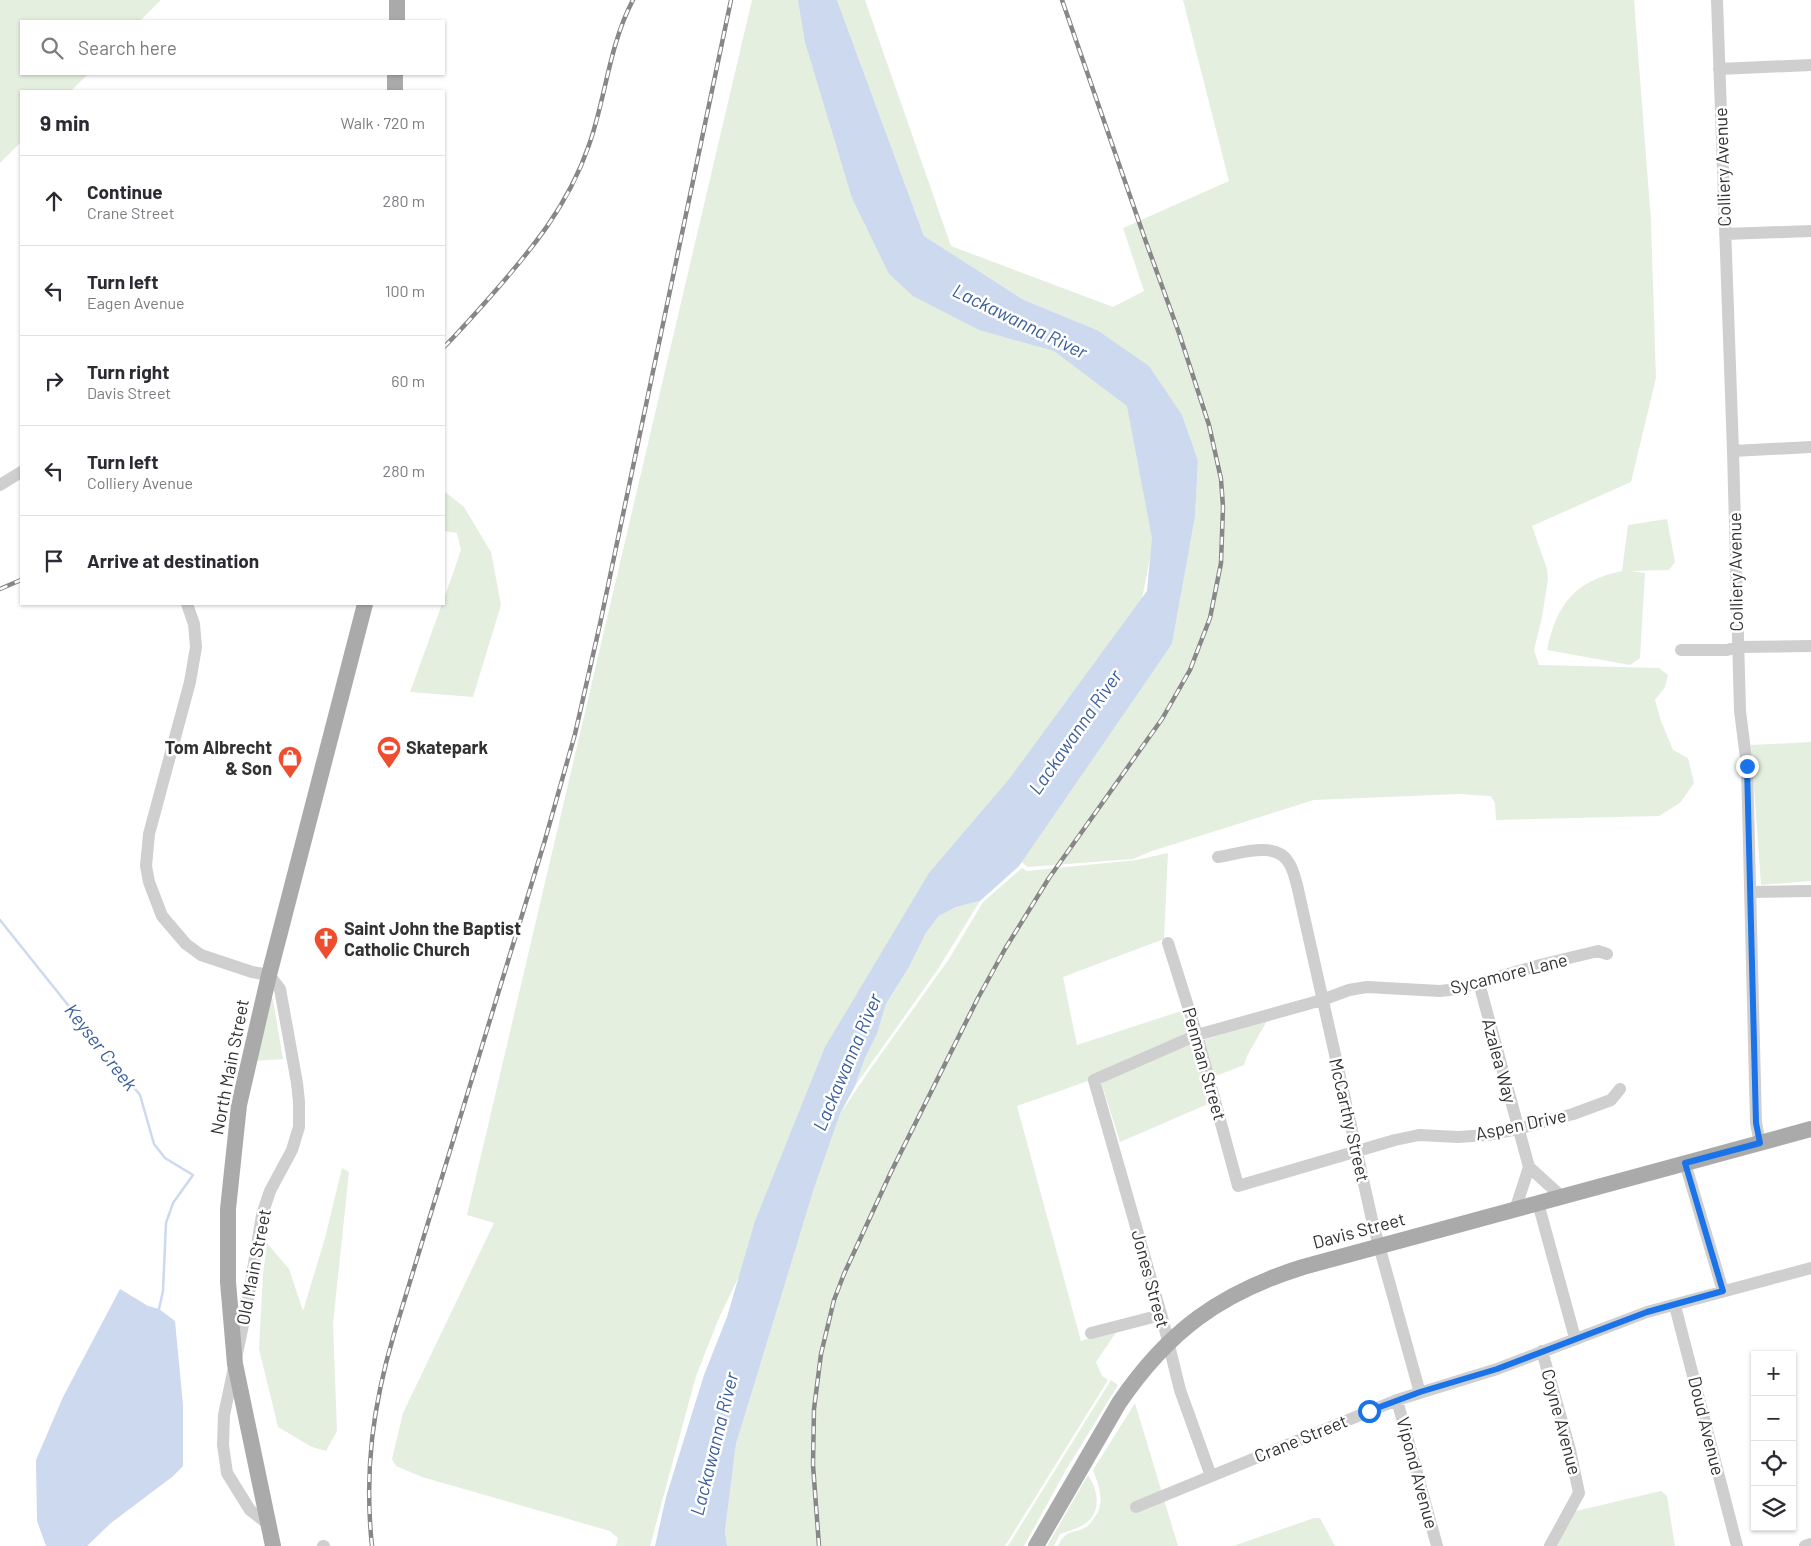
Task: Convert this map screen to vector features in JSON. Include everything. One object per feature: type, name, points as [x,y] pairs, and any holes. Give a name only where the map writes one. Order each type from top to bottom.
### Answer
[{"type":"main road","points":[[397,0],[397,20]]},
{"type":"main road","points":[[394,90],[395,75]]},
{"type":"main road","name":"North Main Street","points":[[273,1546],[235,1364],[228,1282],[228,1209],[239,1104],[269,976],[365,605]]},
{"type":"main road","name":"Davis Street","points":[[1036,1546],[1119,1403],[1145,1367],[1167,1343],[1209,1309],[1256,1284],[1303,1267],[1811,1129]]},
{"type":"street","name":"Colliery Avenue","points":[[1717,0],[1734,451],[1740,712],[1747,766],[1756,1123],[1760,1143]]},
{"type":"street","points":[[1719,69],[1811,65]]},
{"type":"street","points":[[1725,234],[1811,231]]},
{"type":"street","points":[[1734,451],[1811,447]]},
{"type":"street","points":[[0,485],[20,473]]},
{"type":"street","points":[[187,605],[194,624],[196,647],[190,682],[149,834],[146,866],[149,882],[162,916],[186,944],[201,955],[269,976]]},
{"type":"street","points":[[1681,650],[1811,646]]},
{"type":"street","name":"McCarthy Street","points":[[1218,857],[1267,849],[1277,852],[1290,863],[1297,885],[1356,1152],[1379,1246],[1420,1392]]},
{"type":"street","points":[[1750,892],[1811,891]]},
{"type":"street","name":"Penman Street","points":[[1168,943],[1198,1035],[1238,1186]]},
{"type":"street","name":"Sycamore Lane","points":[[1094,1080],[1198,1035],[1322,1000],[1349,990],[1367,987],[1440,991],[1478,983],[1598,951],[1607,954]]},
{"type":"street","name":"Old Main Street","points":[[268,1524],[250,1510],[227,1473],[223,1446],[224,1415],[247,1306],[262,1215],[270,1191],[292,1150],[299,1127],[297,1083],[280,989],[269,976]]},
{"type":"street","name":"Azalea Way","points":[[1478,983],[1529,1167]]},
{"type":"street","name":"Jones Street","points":[[1094,1080],[1161,1315],[1180,1390],[1210,1476]]},
{"type":"street","name":"Aspen Drive","points":[[1238,1186],[1395,1140],[1419,1135],[1458,1137],[1487,1135],[1518,1129],[1573,1114],[1611,1100],[1620,1089]]},
{"type":"street","points":[[1685,1163],[1723,1291]]},
{"type":"street","points":[[1515,1210],[1529,1167],[1562,1197]]},
{"type":"street","points":[[1538,1203],[1575,1338]]},
{"type":"street","name":"Crane Street","points":[[1136,1507],[1397,1400],[1497,1369],[1647,1312],[1811,1269]]},
{"type":"street","name":"Doud Avenue","points":[[1675,1306],[1737,1546]]},
{"type":"street","points":[[1091,1333],[1161,1315]]},
{"type":"street","name":"Coyne Avenue","points":[[1542,1352],[1570,1450],[1579,1493],[1550,1546]]},
{"type":"street","name":"Vipond Avenue","points":[[1397,1400],[1436,1546]]},
{"type":"street","points":[[1805,1546],[1811,1544]]},
{"type":"green space","points":[[0,0],[161,0],[141,20],[20,20],[20,75],[87,75],[72,90],[20,90],[20,143],[0,163]]},
{"type":"green space","points":[[752,0],[817,0],[865,226],[930,287],[1063,347],[1134,404],[1155,532],[1142,599],[998,807],[803,1142],[719,1318],[696,1376],[650,1546],[616,1546],[618,1538],[610,1531],[422,1477],[396,1466],[392,1459],[403,1413],[494,1223],[467,1215]]},
{"type":"green space","points":[[837,0],[865,0],[951,246],[1113,307],[1144,291],[1123,228],[1229,181],[1183,0],[1634,0],[1651,221],[1656,378],[1631,482],[1532,526],[1547,569],[1548,579],[1534,650],[1539,665],[1659,668],[1668,675],[1665,687],[1655,700],[1673,750],[1688,758],[1694,783],[1680,803],[1659,816],[1496,820],[1495,803],[1491,796],[1458,794],[1314,800],[1152,851],[1133,859],[1028,867],[1020,861],[1172,644],[1195,517],[1198,461],[1097,330],[1024,300],[924,236]]},
{"type":"green space","points":[[445,492],[464,507],[491,552],[501,605],[473,697],[410,692],[442,605],[445,605],[445,596],[461,550],[457,533],[445,531]]},
{"type":"green space","points":[[1667,519],[1675,562],[1669,570],[1630,571],[1645,573],[1640,658],[1630,665],[1547,650],[1556,619],[1571,597],[1580,588],[1592,581],[1622,571],[1628,525]]},
{"type":"green space","points":[[1811,742],[1811,881],[1761,885],[1751,745]]},
{"type":"green space","points":[[1168,853],[1164,939],[1063,977],[1077,1045],[1181,1011],[1193,1043],[1267,1021],[1247,1056],[1244,1065],[1203,1081],[1208,1104],[1120,1142],[1098,1072],[1088,1081],[1017,1106],[1081,1341],[1119,1328],[1096,1362],[1102,1376],[1108,1380],[1005,1546],[727,1546],[725,1531],[736,1444],[818,1174],[840,1114],[949,959],[983,902],[1022,868],[1027,871],[1136,860]]},
{"type":"green space","points":[[980,901],[938,969],[855,1086],[865,1058],[877,1034],[886,1004],[909,967],[926,933],[939,916],[956,907]]},
{"type":"green space","points":[[271,996],[283,1059],[255,1061]]},
{"type":"green space","points":[[342,1168],[349,1172],[333,1324],[337,1431],[326,1451],[312,1447],[278,1427],[259,1349],[263,1274],[267,1243],[289,1269],[303,1311],[325,1238]]},
{"type":"green space","points":[[1111,1380],[1118,1385],[1066,1470],[1024,1546],[1008,1546]]},
{"type":"green space","points":[[1135,1403],[1178,1546],[1058,1546],[1067,1534],[1087,1526],[1098,1512],[1101,1500],[1093,1470]]},
{"type":"green space","points":[[1088,1475],[1095,1488],[1097,1502],[1093,1515],[1083,1525],[1060,1534],[1054,1546],[1047,1546]]},
{"type":"green space","points":[[1661,1491],[1667,1496],[1675,1546],[1546,1546],[1563,1514]]},
{"type":"green space","points":[[1314,1518],[1320,1518],[1335,1546],[1233,1546]]},
{"type":"water","name":"Lackawanna River","points":[[798,0],[837,0],[924,236],[1024,300],[1097,330],[1149,366],[1182,415],[1198,461],[1195,517],[1172,644],[1019,866],[980,901],[956,907],[939,916],[926,933],[909,967],[886,1004],[877,1034],[865,1058],[855,1086],[840,1114],[815,1185],[736,1444],[725,1531],[727,1546],[655,1546],[666,1497],[704,1375],[727,1317],[755,1221],[825,1047],[929,873],[1010,778],[1147,591],[1152,538],[1127,406],[1054,351],[979,330],[913,296],[889,274],[852,198],[805,42]]},
{"type":"water","points":[[120,1289],[148,1306],[159,1309],[175,1321],[183,1405],[183,1466],[172,1477],[111,1523],[87,1546],[46,1546],[37,1521],[36,1460],[63,1397]]},
{"type":"waterway","name":"Keyser Creek","points":[[0,920],[140,1095],[154,1144],[165,1158],[193,1175],[173,1203],[166,1223],[163,1291],[159,1309]]},
{"type":"railway","points":[[445,346],[520,262],[547,226],[571,188],[595,127],[618,35],[633,0]]},
{"type":"railway","points":[[372,1546],[369,1491],[372,1438],[387,1360],[545,840],[575,734],[600,624],[731,0]]},
{"type":"railway","points":[[819,1546],[813,1465],[814,1409],[821,1354],[834,1300],[844,1274],[891,1172],[978,998],[1005,949],[1049,878],[1162,719],[1190,670],[1210,618],[1221,563],[1223,507],[1221,479],[1209,425],[1179,333],[1062,0]]},
{"type":"railway","points":[[0,589],[20,580]]},
{"type":"place","name":"Skatepark","points":[[389,769]]},
{"type":"place","name":"Tom Albrecht & Son","points":[[290,779]]},
{"type":"place","name":"Saint John the Baptist Catholic Church","points":[[326,960]]},
{"type":"route","points":[[1369,1411],[1420,1392],[1497,1369],[1647,1312],[1675,1306],[1723,1291],[1685,1163],[1760,1143],[1756,1123],[1747,766]]}]
